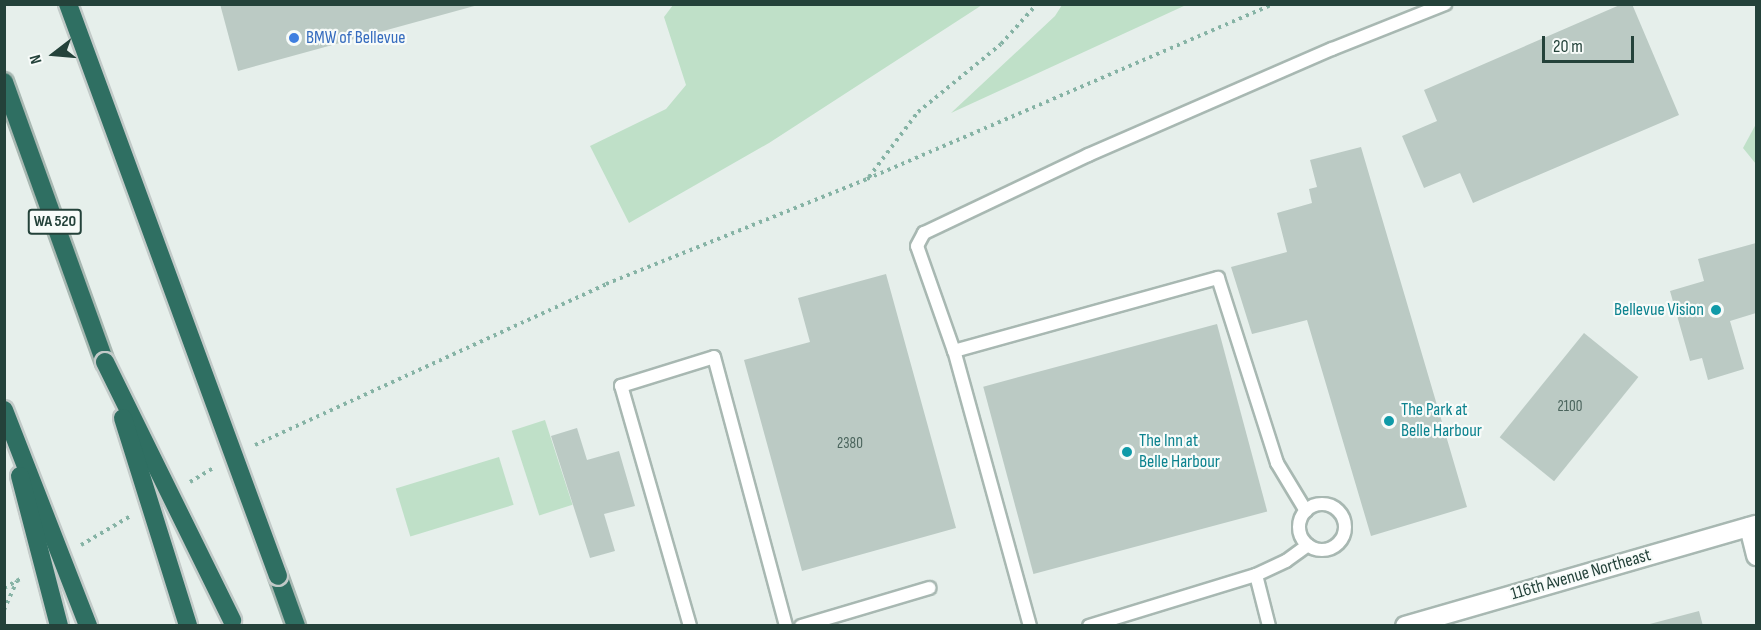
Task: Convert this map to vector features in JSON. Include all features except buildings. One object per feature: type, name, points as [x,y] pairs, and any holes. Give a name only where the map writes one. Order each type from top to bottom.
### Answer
[{"type":"highway","points":[[68,4],[296,626]]},
{"type":"highway","name":"WA 520","points":[[4,82],[105,362],[188,626]]},
{"type":"highway","points":[[105,362],[233,623]]},
{"type":"highway","points":[[4,410],[88,626]]},
{"type":"highway","points":[[4,420],[59,626]]},
{"type":"main road","points":[[1753,526],[1756,556]]},
{"type":"main road","name":"116th Avenue Northeast","points":[[1404,626],[1438,621],[1753,526]]},
{"type":"lane","points":[[1030,626],[954,351],[916,246],[924,232],[1109,146],[1332,49],[1445,4]]},
{"type":"lane","points":[[954,351],[1218,278],[1277,464],[1306,511]]},
{"type":"lane","points":[[690,626],[621,386],[714,357],[786,626]]},
{"type":"lane","points":[[1319,504],[1339,511],[1346,525],[1341,540],[1336,546],[1321,550],[1308,545],[1299,531],[1306,511],[1319,504]]},
{"type":"lane","points":[[1089,626],[1256,575],[1286,561],[1308,545]]},
{"type":"lane","points":[[1256,575],[1269,626]]},
{"type":"lane","points":[[801,626],[929,588]]},
{"type":"path","points":[[867,179],[918,112],[1001,44],[1037,4]]},
{"type":"path","points":[[373,390],[473,347],[606,284],[867,179],[1274,4]]},
{"type":"path","points":[[4,610],[17,581]]},
{"type":"green space","points":[[673,5],[982,5],[769,143],[629,223],[590,146],[666,109],[686,85],[664,17]]},
{"type":"green space","points":[[1062,5],[1186,5],[951,113],[1055,16]]},
{"type":"green space","points":[[1756,124],[1756,164],[1743,148]]},
{"type":"green space","points":[[545,420],[573,505],[539,515],[512,431]]},
{"type":"green space","points":[[499,457],[514,505],[410,536],[396,489]]},
{"type":"place","name":"BMW of Bellevue","points":[[294,38]]},
{"type":"place","name":"Bellevue Vision","points":[[1716,310]]},
{"type":"place","name":"The Park at Belle Harbour","points":[[1389,421]]},
{"type":"place","name":"The Inn at Belle Harbour","points":[[1127,452]]}]
